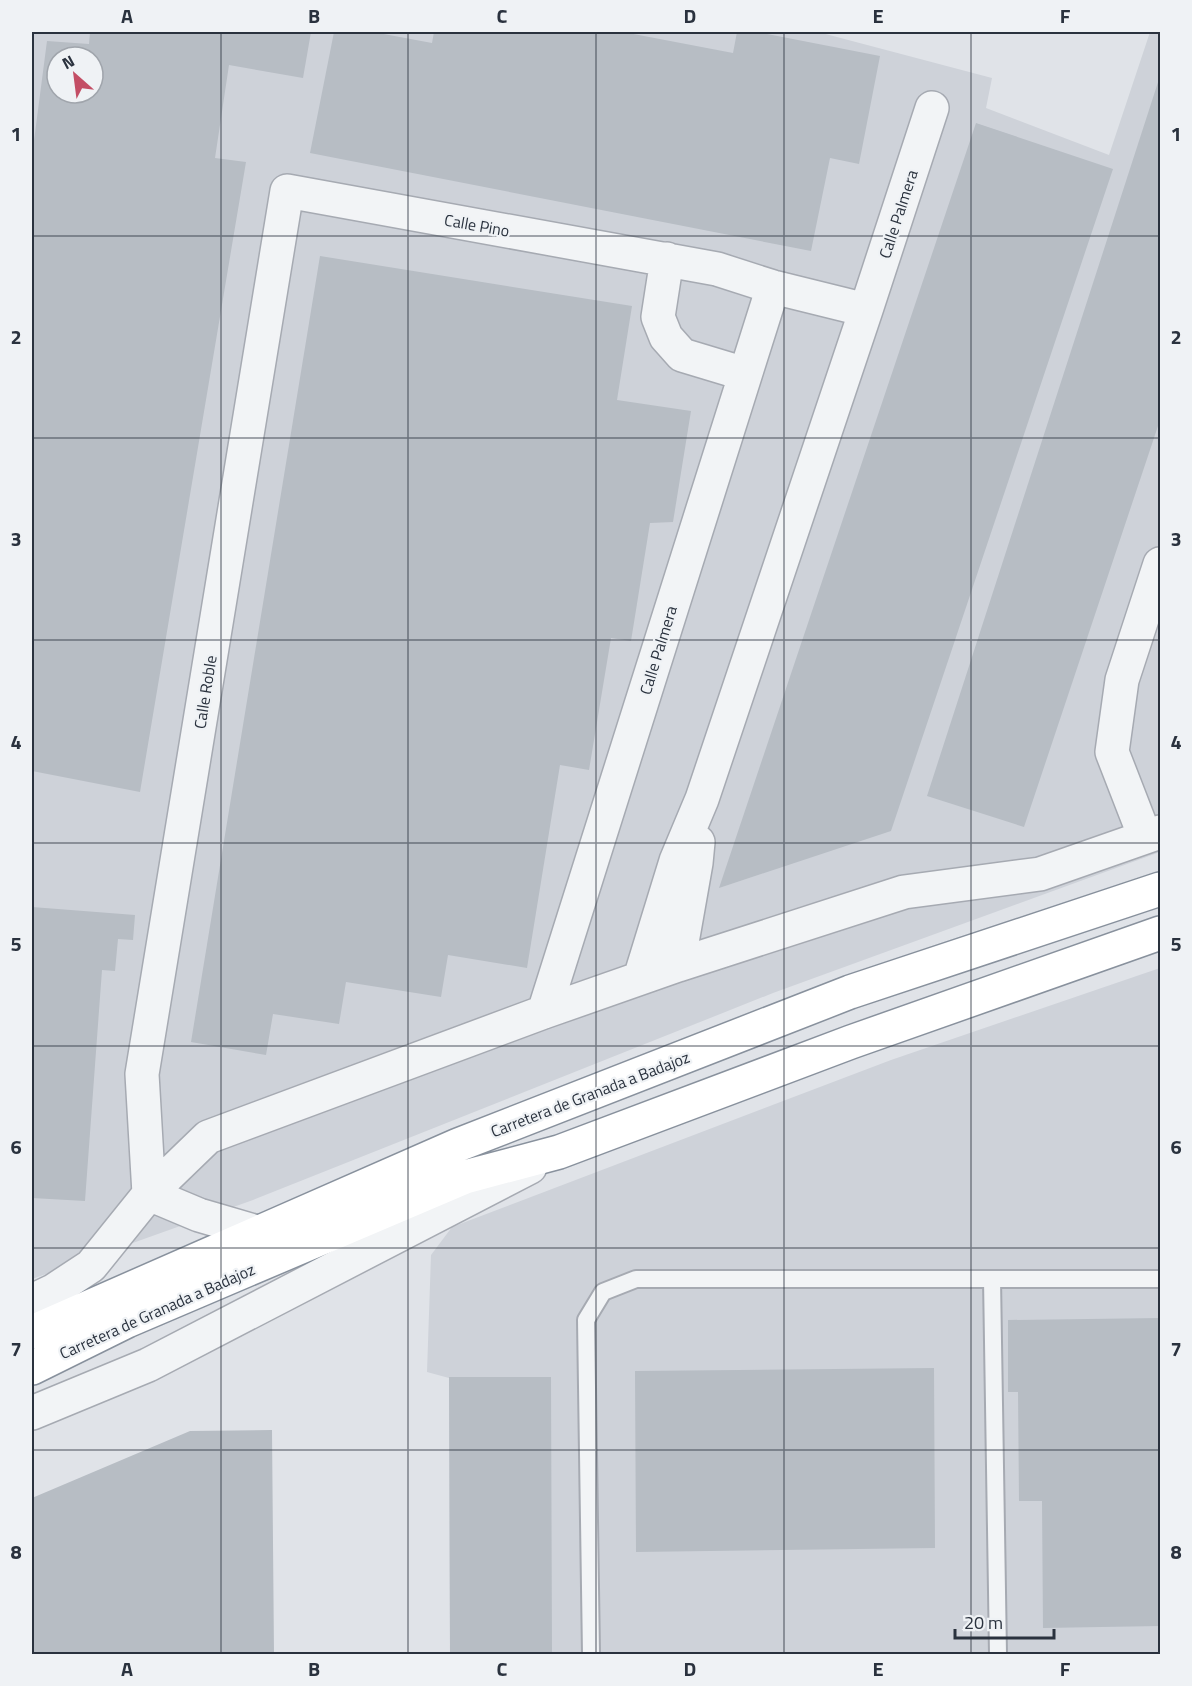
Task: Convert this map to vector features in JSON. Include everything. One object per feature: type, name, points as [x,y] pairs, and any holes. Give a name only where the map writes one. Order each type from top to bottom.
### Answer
[{"type":"highway","name":"Carretera de Granada a Badajoz","points":[[32,1332],[458,1145],[850,993],[1161,889]]},
{"type":"highway","name":"Carretera de Granada a Badajoz","points":[[32,1368],[127,1322],[465,1177],[559,1152],[851,1042],[1161,933]]},
{"type":"street","name":"Calle Palmera","points":[[640,978],[676,861],[702,798],[932,108]]},
{"type":"street","name":"Calle Pino","points":[[287,191],[717,269],[773,287],[866,310]]},
{"type":"street","name":"Calle Roble","points":[[149,1194],[142,1074],[287,191]]},
{"type":"street","points":[[667,259],[658,317],[666,337],[682,355],[745,374]]},
{"type":"street","name":"Calle Palmera","points":[[544,1012],[773,287]]},
{"type":"street","points":[[32,1301],[53,1291],[91,1266],[149,1194],[208,1137],[678,964],[904,891],[1040,874],[1153,834],[1112,752],[1122,680],[1161,564]]},
{"type":"street","name":"Calle Palmera","points":[[678,964],[696,863],[702,798]]},
{"type":"street","points":[[32,1413],[148,1365],[559,1152]]},
{"type":"street","points":[[149,1194],[199,1215],[258,1232]]},
{"type":"lane","points":[[591,1654],[586,1320],[603,1292],[636,1279],[1161,1279]]},
{"type":"lane","points":[[992,1279],[998,1654]]},
{"type":"shaded area","points":[[32,32],[818,32],[992,78],[986,108],[1109,155],[1150,32],[1160,32],[1160,852],[773,993],[253,1200],[32,1279]]},
{"type":"shaded area","points":[[1160,968],[1160,1654],[450,1654],[449,1378],[427,1372],[431,1255],[452,1227],[891,1060]]},
{"type":"building","points":[[90,32],[311,32],[303,78],[229,65],[215,158],[246,162],[140,792],[32,771],[32,156],[45,56],[45,105],[105,105],[105,45],[46,45],[47,41],[89,44]]},
{"type":"building","points":[[334,32],[373,32],[432,43],[434,32],[533,34],[534,32],[623,32],[733,53],[737,32],[757,32],[880,56],[859,164],[830,158],[811,251],[310,153]]},
{"type":"building","points":[[1160,76],[1160,420],[1024,827],[927,796]]},
{"type":"building","points":[[976,123],[1113,169],[891,831],[719,888]]},
{"type":"building","points":[[320,256],[632,306],[617,400],[691,411],[673,522],[650,523],[631,641],[611,638],[589,770],[560,765],[527,968],[448,955],[441,997],[346,982],[339,1024],[273,1014],[266,1055],[191,1042]]},
{"type":"building","points":[[32,907],[135,915],[133,940],[118,939],[115,971],[102,970],[85,1201],[32,1198]]},
{"type":"building","points":[[1160,1318],[1160,1626],[1043,1628],[1042,1501],[1019,1501],[1018,1392],[1008,1392],[1008,1320]]},
{"type":"building","points":[[934,1368],[935,1548],[636,1552],[635,1371]]},
{"type":"building","points":[[449,1377],[551,1377],[552,1654],[450,1654]]},
{"type":"building","points":[[272,1430],[274,1654],[32,1654],[32,1498],[190,1431]]}]
